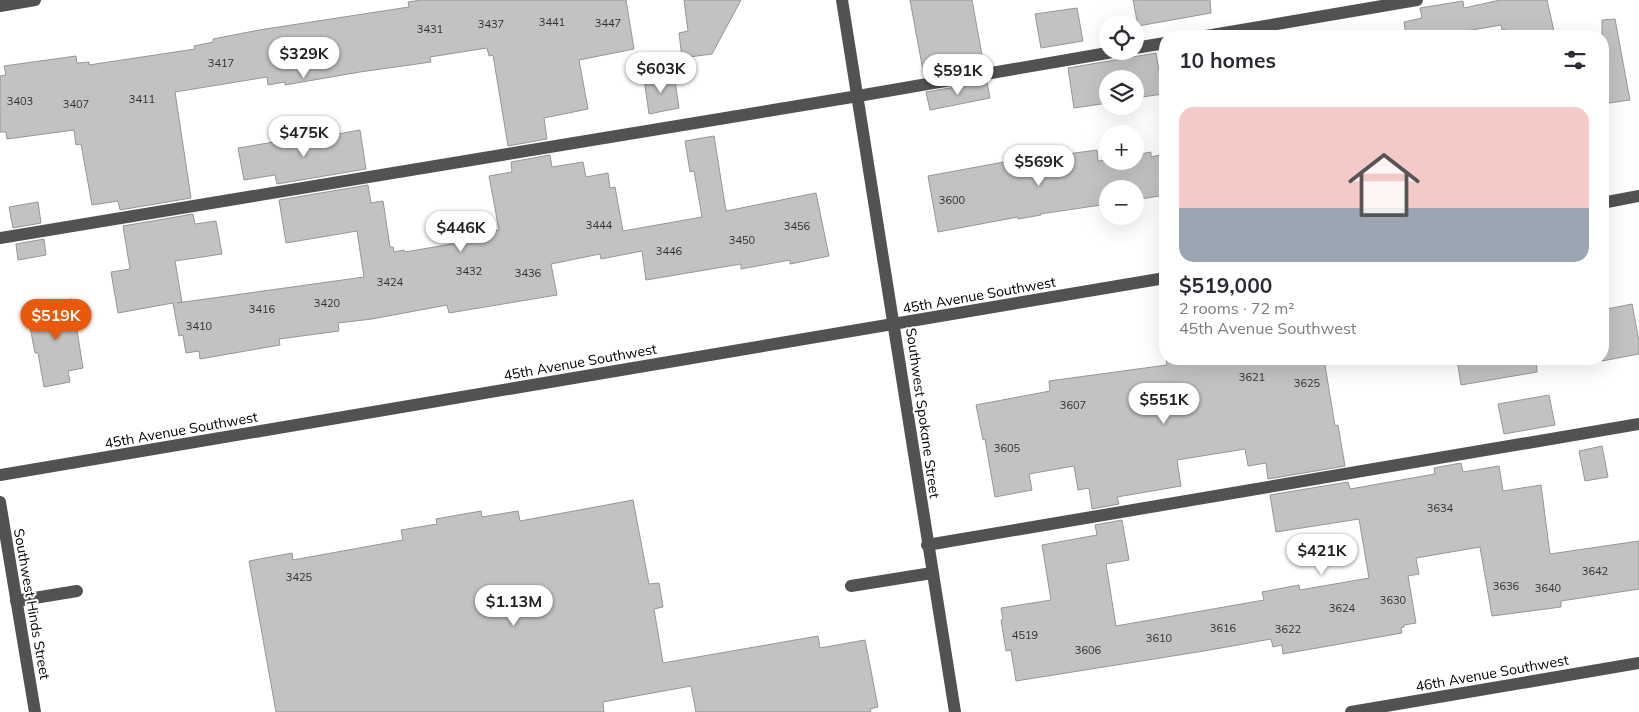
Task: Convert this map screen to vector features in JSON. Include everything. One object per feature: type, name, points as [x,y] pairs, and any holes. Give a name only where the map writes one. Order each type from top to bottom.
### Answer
[{"type":"street","points":[[0,6],[35,0]]},
{"type":"street","name":"Southwest Spokane Street","points":[[842,0],[954,712]]},
{"type":"street","points":[[1241,30],[1417,0]]},
{"type":"street","points":[[1144,46],[1159,44]]},
{"type":"street","points":[[0,238],[1099,54]]},
{"type":"street","points":[[1609,202],[1639,196]]},
{"type":"street","name":"45th Avenue Southwest","points":[[0,475],[1159,279]]},
{"type":"street","points":[[927,545],[1639,424]]},
{"type":"street","name":"Southwest Hinds Street","points":[[0,502],[35,712]]},
{"type":"street","points":[[851,586],[932,573]]},
{"type":"street","points":[[16,602],[77,591]]},
{"type":"street","name":"46th Avenue Southwest","points":[[1351,712],[1639,663]]},
{"type":"building","points":[[421,0],[626,0],[634,49],[579,60],[588,109],[544,118],[547,139],[508,146],[493,55],[489,56],[487,48],[430,57],[431,62],[285,85],[285,82],[268,85],[267,77],[175,92],[191,198],[120,210],[118,201],[92,205],[81,144],[76,145],[74,130],[7,139],[6,132],[0,132],[0,76],[6,75],[4,66],[76,56],[77,63],[89,62],[89,65],[195,49],[194,46],[213,42],[213,39],[409,7],[408,2]]},
{"type":"building","points":[[684,0],[741,0],[712,54],[682,58],[679,33],[688,31]]},
{"type":"building","points":[[910,0],[972,0],[984,66],[924,76]]},
{"type":"building","points":[[1133,0],[1210,0],[1211,13],[1144,25],[1144,15],[1136,15]]},
{"type":"building","points":[[1500,0],[1547,0],[1554,30],[1502,30],[1501,25],[1472,30],[1405,30],[1404,22],[1422,18],[1420,8],[1463,1],[1464,8]]},
{"type":"building","points":[[1077,8],[1083,41],[1041,48],[1035,14]]},
{"type":"building","points":[[1615,19],[1630,100],[1609,103],[1609,30],[1602,30],[1602,20]]},
{"type":"building","points":[[1156,53],[1159,71],[1159,95],[1144,97],[1144,70],[1099,70],[1099,104],[1074,108],[1068,68],[1115,60],[1144,60],[1144,55]]},
{"type":"building","points":[[674,74],[679,108],[649,114],[644,79]]},
{"type":"building","points":[[987,82],[990,98],[930,110],[926,92]]},
{"type":"building","points":[[360,130],[366,169],[277,184],[275,175],[244,180],[238,148]]},
{"type":"building","points":[[714,136],[726,211],[816,193],[829,256],[790,264],[790,260],[741,269],[741,264],[646,280],[642,251],[601,259],[600,254],[551,264],[557,295],[449,313],[447,305],[372,319],[338,323],[339,331],[279,339],[280,345],[200,359],[199,351],[186,353],[183,335],[179,336],[173,303],[118,313],[111,272],[130,269],[123,226],[193,214],[195,224],[216,221],[222,254],[175,261],[182,302],[177,303],[364,277],[357,231],[286,243],[279,200],[368,185],[371,203],[383,201],[390,247],[393,247],[394,252],[404,250],[405,252],[452,244],[451,238],[499,230],[489,176],[512,172],[511,162],[550,155],[552,167],[583,162],[586,177],[608,173],[610,188],[615,187],[623,231],[702,217],[694,171],[690,172],[685,141]]},
{"type":"building","points":[[1097,150],[1099,170],[1144,170],[1144,153],[1151,152],[1151,157],[1159,155],[1159,196],[1144,198],[1144,180],[1099,180],[1099,205],[1018,219],[1018,217],[938,232],[928,176],[1031,157],[1031,159]]},
{"type":"building","points":[[38,202],[41,223],[13,228],[9,207]]},
{"type":"building","points":[[44,239],[46,255],[18,260],[16,244]]},
{"type":"building","points":[[72,299],[83,368],[68,371],[70,382],[44,387],[38,353],[35,353],[30,327],[34,327],[30,307]]},
{"type":"building","points":[[1632,304],[1639,341],[1639,354],[1609,360],[1609,309]]},
{"type":"building","points":[[1167,365],[1325,365],[1335,426],[1338,425],[1345,466],[1268,479],[1266,463],[1248,466],[1245,449],[1177,460],[1181,486],[1117,497],[1119,504],[1092,509],[1089,488],[1078,490],[1074,466],[1029,474],[1032,490],[995,497],[985,439],[983,440],[976,405],[1050,391],[1049,381]]},
{"type":"building","points":[[1458,365],[1536,365],[1537,372],[1461,385]]},
{"type":"building","points":[[1549,395],[1555,425],[1504,434],[1498,404]]},
{"type":"building","points":[[1602,446],[1608,477],[1585,481],[1579,451]]},
{"type":"building","points":[[1461,463],[1463,472],[1499,466],[1503,491],[1541,485],[1550,554],[1639,541],[1639,589],[1561,601],[1561,607],[1492,616],[1480,547],[1416,558],[1419,574],[1408,576],[1416,623],[1404,625],[1401,628],[1402,633],[1283,654],[1282,645],[1273,647],[1271,639],[1016,681],[1011,650],[1006,651],[1001,608],[1051,600],[1042,545],[1097,535],[1095,525],[1122,520],[1129,560],[1106,564],[1116,626],[1264,600],[1262,592],[1299,585],[1300,590],[1369,578],[1359,519],[1276,532],[1270,495],[1348,482],[1350,489],[1435,474],[1434,468]]},
{"type":"building","points":[[633,500],[649,584],[659,583],[663,607],[654,609],[663,663],[818,636],[820,648],[865,640],[878,707],[870,709],[871,712],[696,712],[691,686],[603,702],[604,712],[276,712],[249,561],[292,553],[293,560],[403,540],[401,530],[437,524],[436,519],[481,511],[482,517],[518,511],[520,521]]}]
